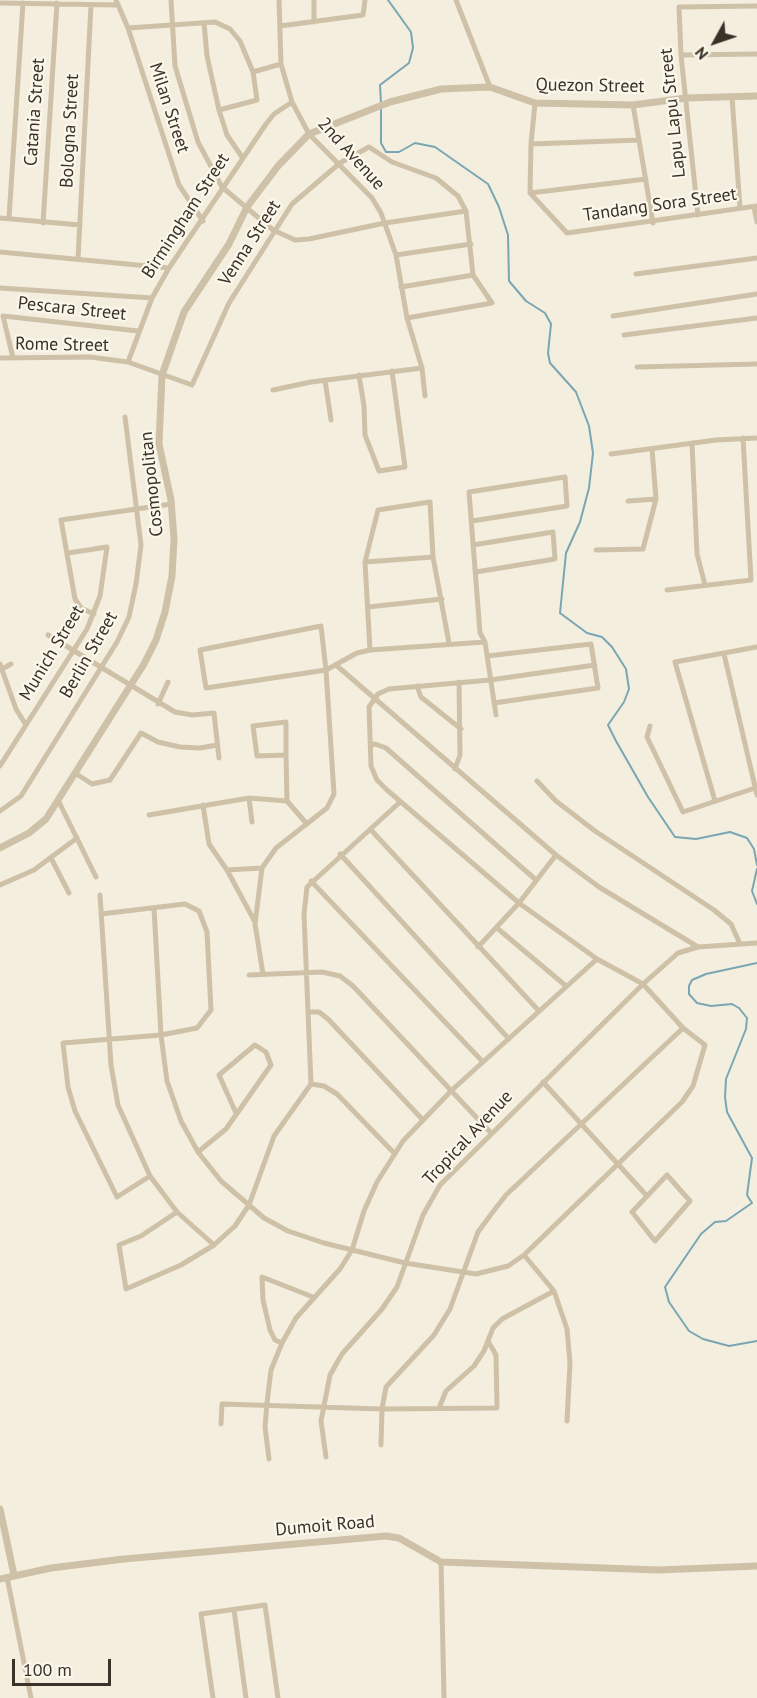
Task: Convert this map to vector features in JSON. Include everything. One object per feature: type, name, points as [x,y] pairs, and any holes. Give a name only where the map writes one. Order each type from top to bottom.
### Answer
[{"type":"street","points":[[171,0],[175,66],[198,142],[222,187],[273,230],[295,240],[309,239],[385,223],[466,211],[473,275],[492,303],[407,318]]},
{"type":"street","name":"2nd Avenue","points":[[279,0],[281,64],[292,102],[309,134],[372,198],[385,223],[396,255],[407,318],[422,368],[425,396]]},
{"type":"street","points":[[314,0],[314,22]]},
{"type":"street","points":[[280,26],[363,15],[365,0]]},
{"type":"street","points":[[456,0],[490,87]]},
{"type":"street","points":[[0,3],[49,1],[91,5],[117,2]]},
{"type":"street","name":"Milan Street","points":[[117,2],[128,28],[179,185],[203,221]]},
{"type":"street","points":[[9,218],[23,3]]},
{"type":"street","name":"Catania Street","points":[[43,223],[57,3]]},
{"type":"street","points":[[707,3],[757,6]]},
{"type":"street","name":"Lapu Lapu Street","points":[[698,215],[681,55],[679,7],[707,3]]},
{"type":"street","name":"Bologna Street","points":[[78,259],[91,5]]},
{"type":"street","points":[[128,28],[215,22],[230,29],[240,41],[252,72],[257,100],[219,110]]},
{"type":"street","points":[[204,23],[207,56],[219,110],[227,135],[242,157]]},
{"type":"street","points":[[681,55],[757,54]]},
{"type":"street","points":[[252,72],[281,64]]},
{"type":"street","name":"Quezon Street","points":[[373,108],[441,89],[490,87],[535,103],[633,105],[686,98],[757,96]]},
{"type":"street","points":[[732,97],[740,208]]},
{"type":"street","name":"Birmingham Street","points":[[129,362],[138,331],[152,298],[170,268],[203,221],[242,157],[274,114],[292,102]]},
{"type":"street","points":[[535,103],[530,193],[646,179]]},
{"type":"street","points":[[633,105],[653,223]]},
{"type":"street","name":"Cosmopolitan","points":[[0,848],[29,833],[46,819],[130,686],[156,640],[165,612],[172,576],[171,504],[159,444],[162,375],[184,312],[229,244],[247,207],[278,166],[309,134],[373,108]]},
{"type":"street","points":[[531,144],[639,140]]},
{"type":"street","name":"Venna Street","points":[[192,385],[229,303],[273,230],[306,190],[340,163],[369,147],[392,162],[436,178],[448,185],[466,211]]},
{"type":"street","name":"Tandang Sora Street","points":[[530,193],[567,234],[755,206]]},
{"type":"street","points":[[755,206],[757,222]]},
{"type":"street","points":[[0,218],[80,225]]},
{"type":"street","points":[[396,255],[471,244]]},
{"type":"street","points":[[0,252],[170,268]]},
{"type":"street","points":[[636,274],[757,258]]},
{"type":"street","points":[[401,287],[473,275]]},
{"type":"street","points":[[0,288],[152,298]]},
{"type":"street","points":[[614,316],[757,294]]},
{"type":"street","name":"Pescara Street","points":[[13,358],[3,316],[138,331]]},
{"type":"street","points":[[624,335],[757,318]]},
{"type":"street","name":"Rome Street","points":[[0,358],[90,357],[129,362],[192,385]]},
{"type":"street","points":[[637,367],[757,364]]},
{"type":"street","points":[[273,390],[325,380],[422,368]]},
{"type":"street","points":[[359,375],[364,406],[365,435],[379,471],[405,467],[392,371]]},
{"type":"street","points":[[325,380],[331,420]]},
{"type":"street","name":"Berlin Street","points":[[0,811],[21,796],[101,668],[129,616],[141,545],[126,417]]},
{"type":"street","points":[[667,590],[751,580],[743,438]]},
{"type":"street","points":[[610,454],[692,443],[757,438]]},
{"type":"street","points":[[692,443],[697,554],[705,585]]},
{"type":"street","points":[[596,550],[643,549],[656,499],[652,449]]},
{"type":"street","points":[[472,521],[567,506],[565,477],[469,492],[480,633],[485,642],[496,715]]},
{"type":"street","points":[[628,501],[656,499]]},
{"type":"street","points":[[370,650],[365,562],[378,510],[430,502],[433,557],[449,643]]},
{"type":"street","points":[[94,614],[81,608],[75,599],[61,520],[171,504]]},
{"type":"street","points":[[473,545],[553,532],[555,559],[476,572]]},
{"type":"street","name":"Munich Street","points":[[1,760],[73,651],[94,614],[100,596],[107,547],[68,553]]},
{"type":"street","points":[[365,562],[433,557]]},
{"type":"street","points":[[368,607],[442,599]]},
{"type":"street","points":[[263,974],[255,924],[262,868],[276,849],[327,808],[334,794],[326,670],[321,626],[200,650],[206,688],[326,670],[357,653],[370,650],[485,642]]},
{"type":"street","points":[[48,635],[158,704],[175,712],[192,715],[214,713],[219,758]]},
{"type":"street","points":[[487,656],[591,644],[595,665],[598,688],[494,703]]},
{"type":"street","points":[[715,801],[675,662],[757,647]]},
{"type":"street","points":[[724,654],[757,795]]},
{"type":"street","points":[[11,664],[1,668],[16,709],[26,725]]},
{"type":"street","points":[[336,665],[556,855],[599,887],[698,947]]},
{"type":"street","points":[[154,908],[160,1035],[167,1081],[181,1121],[198,1152],[221,1181],[264,1218],[288,1231],[352,1250],[405,1263],[465,1272],[493,1272],[508,1266],[524,1255],[663,1124],[693,1086],[705,1045],[683,1028],[643,984],[597,959],[519,903],[400,802],[373,774],[369,707],[374,699],[389,689],[490,680],[595,665]]},
{"type":"street","points":[[158,704],[168,682]]},
{"type":"street","points":[[455,769],[460,755],[459,682]]},
{"type":"street","points":[[417,686],[421,697],[461,729]]},
{"type":"street","points":[[286,755],[257,756],[253,726],[286,722],[286,755],[286,801],[307,824]]},
{"type":"street","points":[[650,726],[647,737],[683,812],[755,788]]},
{"type":"street","points":[[75,773],[92,784],[110,780],[141,733],[158,742],[180,747],[200,748],[217,745]]},
{"type":"street","points":[[370,745],[375,744],[386,748],[536,880]]},
{"type":"street","points":[[537,781],[556,801],[595,831],[714,910],[731,924],[740,944]]},
{"type":"street","points":[[148,815],[249,798],[286,801]]},
{"type":"street","points":[[249,798],[252,822]]},
{"type":"street","points":[[58,800],[96,877]]},
{"type":"street","points":[[177,1212],[141,1236],[119,1245],[126,1289],[181,1265],[214,1245],[235,1226],[249,1205],[274,1136],[311,1084],[304,894],[311,881],[400,802]]},
{"type":"street","points":[[203,805],[209,844],[227,870],[255,924]]},
{"type":"street","points":[[371,830],[539,1011]]},
{"type":"street","points":[[0,885],[34,870],[77,838]]},
{"type":"street","points":[[340,854],[509,1039]]},
{"type":"street","points":[[478,947],[519,903],[556,855]]},
{"type":"street","points":[[51,858],[69,893]]},
{"type":"street","points":[[227,870],[262,868]]},
{"type":"street","points":[[311,881],[483,1062]]},
{"type":"street","points":[[100,895],[109,1039],[118,1105],[150,1176],[177,1212],[214,1245]]},
{"type":"street","points":[[101,914],[185,904],[193,907],[204,919],[207,932],[211,1010],[197,1028],[160,1035],[63,1043],[68,1087],[75,1111],[117,1197],[150,1176]]},
{"type":"street","points":[[497,928],[566,986]]},
{"type":"street","name":"Tropical Avenue","points":[[326,1457],[321,1421],[330,1375],[342,1354],[382,1309],[397,1287],[423,1215],[440,1185],[643,984],[678,953],[698,947],[755,943]]},
{"type":"street","points":[[269,1459],[265,1427],[267,1403],[271,1370],[282,1343],[296,1318],[340,1269],[352,1250],[364,1211],[395,1154],[423,1119],[452,1090],[597,959]]},
{"type":"street","points":[[249,975],[322,972],[340,976],[353,986],[491,1133]]},
{"type":"street","points":[[308,1012],[318,1012],[328,1019],[423,1119]]},
{"type":"street","points":[[381,1445],[382,1409],[386,1387],[434,1335],[450,1309],[478,1232],[506,1195],[683,1028]]},
{"type":"street","points":[[198,1152],[226,1129],[271,1065],[266,1052],[255,1045],[219,1075],[236,1113]]},
{"type":"street","points":[[543,1082],[647,1196]]},
{"type":"street","points":[[311,1084],[324,1086],[338,1094],[395,1154]]},
{"type":"street","points":[[666,1175],[690,1201],[655,1241],[632,1212],[647,1196],[666,1175]]},
{"type":"street","points":[[524,1255],[554,1291],[567,1329],[570,1363],[567,1421]]},
{"type":"street","points":[[282,1343],[275,1340],[270,1330],[263,1300],[262,1277],[313,1298]]},
{"type":"street","points":[[439,1408],[446,1391],[474,1366],[493,1328],[502,1319],[554,1291]]},
{"type":"street","points":[[221,1424],[222,1404],[267,1403],[382,1409],[497,1407],[496,1355],[488,1341]]},
{"type":"street","points":[[0,1509],[7,1577],[31,1698]]},
{"type":"street","name":"Dumoit Road","points":[[7,1577],[124,1559],[378,1536],[399,1538],[441,1562],[658,1570],[757,1566]]},
{"type":"street","points":[[441,1562],[444,1698]]},
{"type":"street","points":[[213,1698],[201,1614],[265,1605],[278,1698]]},
{"type":"street","points":[[234,1610],[246,1698]]},
{"type":"waterway","points":[[381,103],[380,85],[409,63],[413,48],[411,32],[388,0]]},
{"type":"waterway","points":[[381,108],[381,143],[386,152],[399,152],[415,143],[435,147],[488,184],[499,207],[508,235],[509,281],[526,301],[545,313],[551,324],[548,353],[550,363],[576,392],[589,426],[593,453],[589,488],[580,522],[566,553],[560,613],[587,633],[602,637],[612,647],[626,669],[629,689],[624,702],[608,725],[648,797],[675,837],[696,839],[730,832],[747,838],[754,849],[757,865]]},
{"type":"waterway","points":[[757,869],[752,891],[757,904]]},
{"type":"waterway","points":[[757,963],[706,974],[692,980],[689,986],[689,994],[697,1003],[711,1006],[732,1004],[739,1008],[747,1018],[746,1029],[726,1079],[725,1097],[727,1112],[752,1158],[747,1195],[752,1203],[726,1221],[715,1222],[701,1234],[665,1287],[669,1302],[689,1331],[703,1339],[729,1346],[757,1341]]}]
